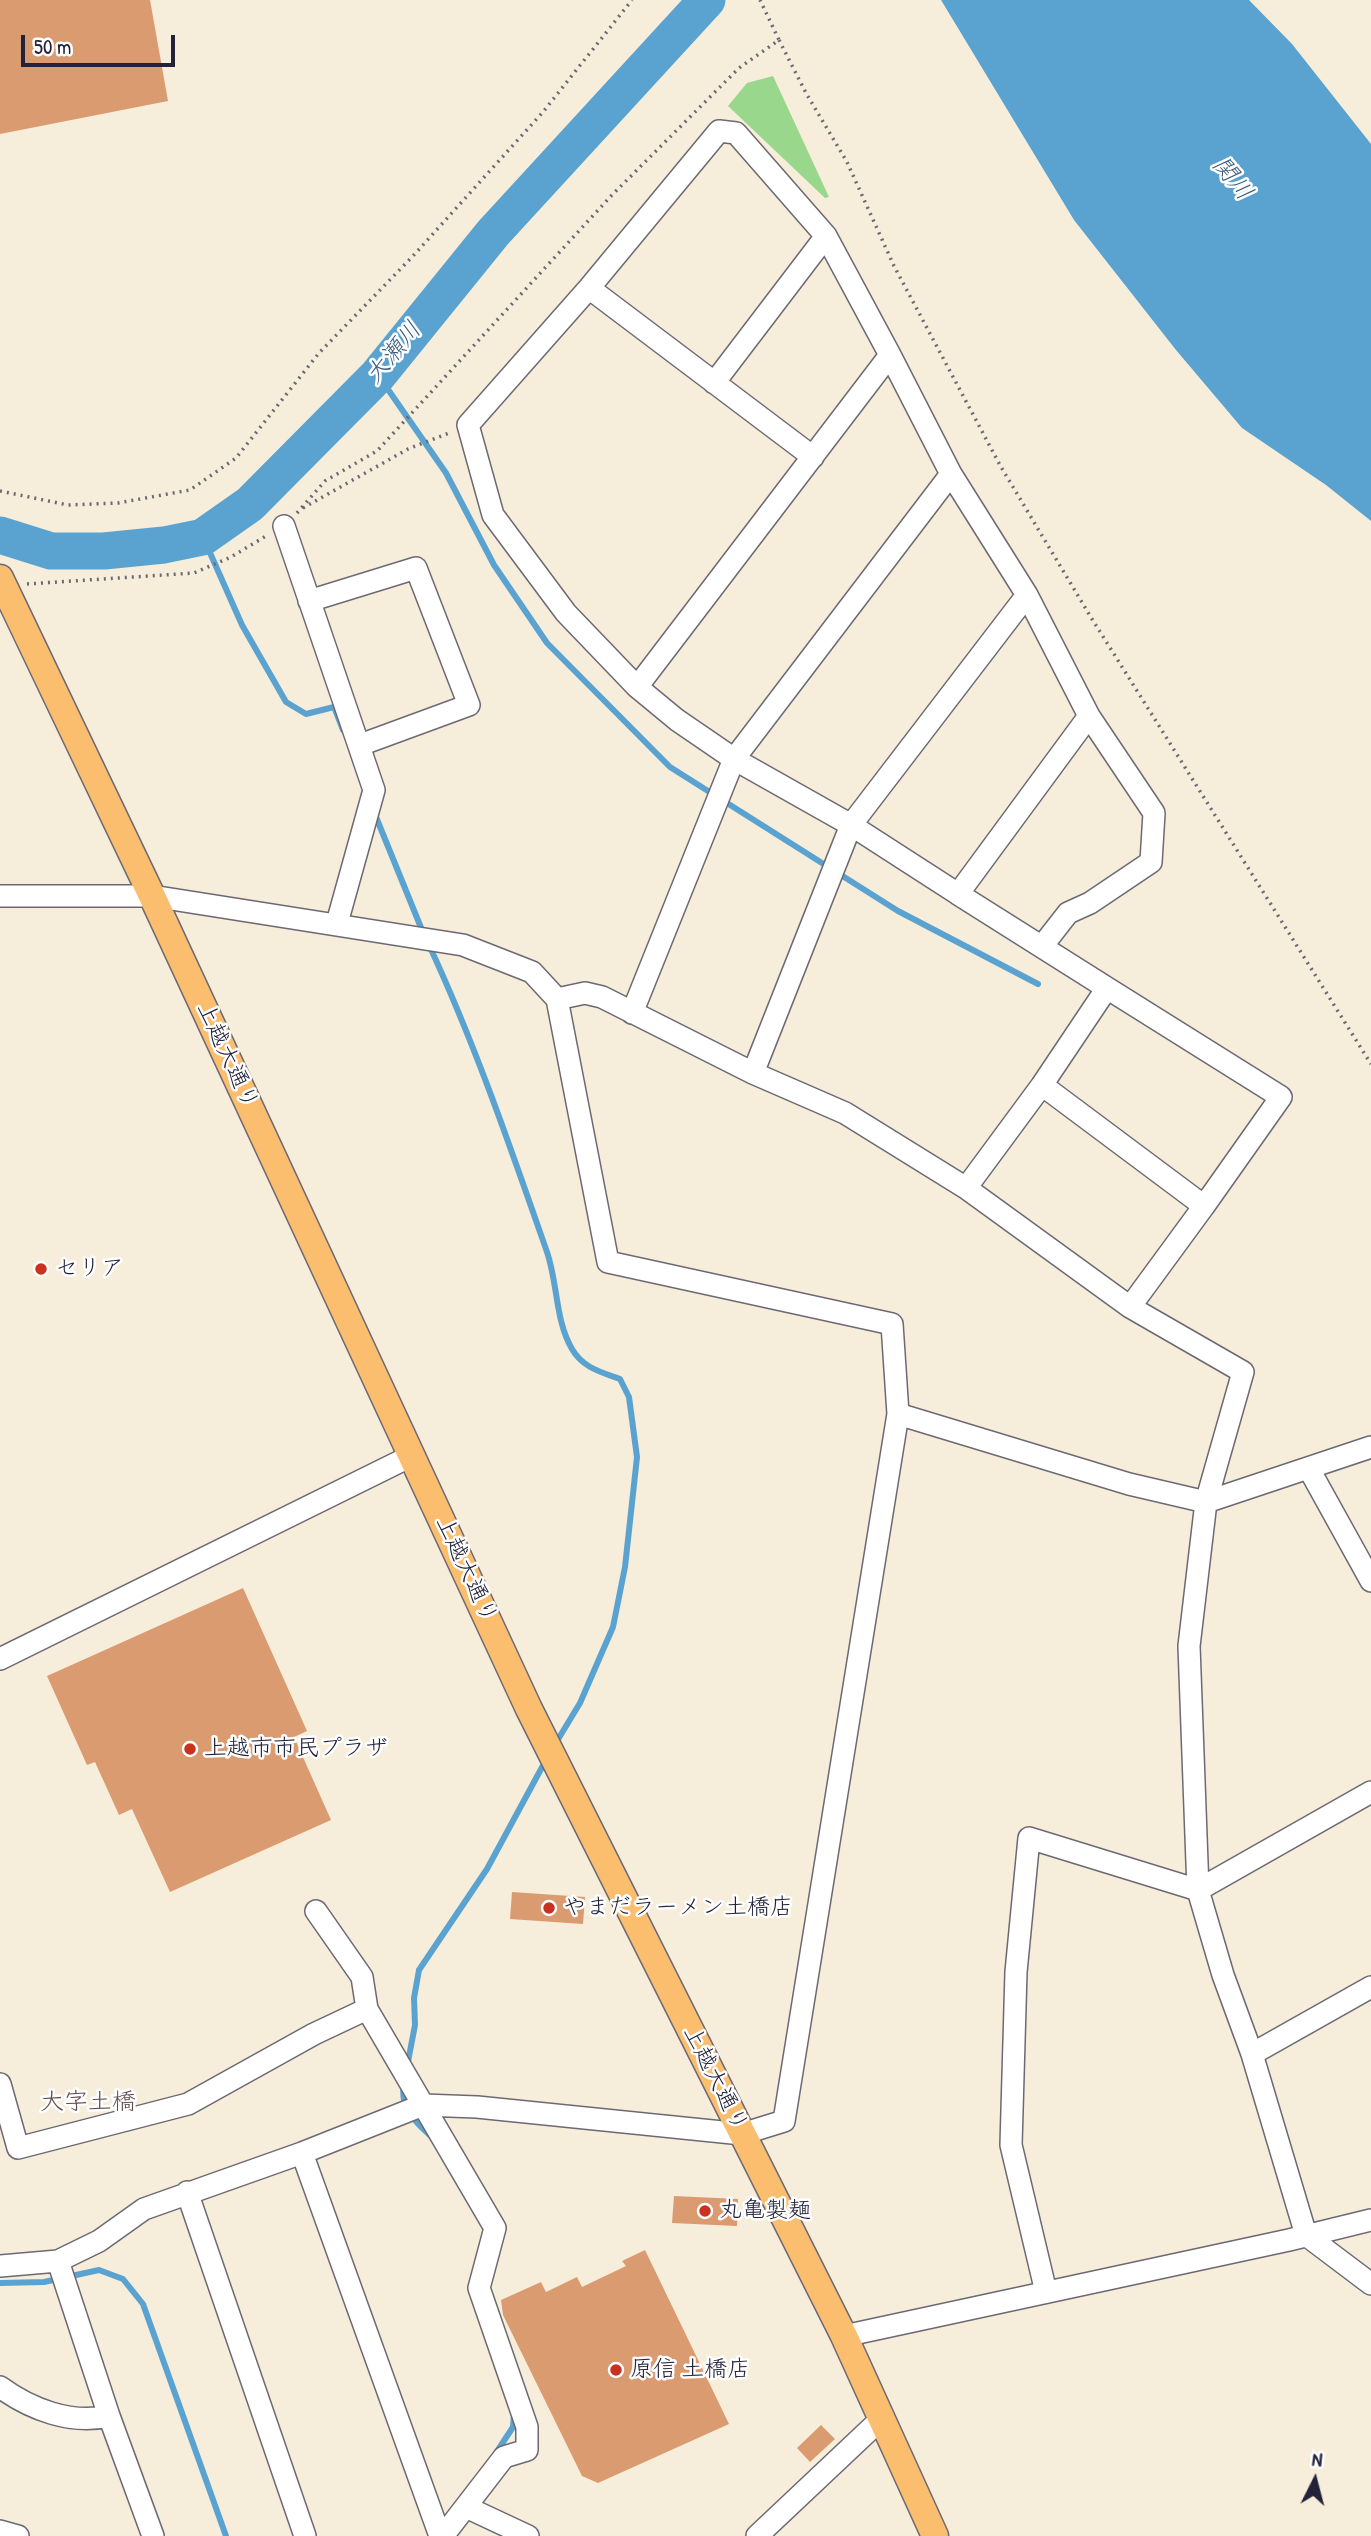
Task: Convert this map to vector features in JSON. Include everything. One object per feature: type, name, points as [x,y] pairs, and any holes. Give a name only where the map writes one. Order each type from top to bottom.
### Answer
[{"type":"main road","name":"上越大通り","points":[[5,587],[152,896],[535,1721],[844,2336],[935,2536]]},
{"type":"street","points":[[1043,945],[1068,913],[1090,903],[1151,862],[1154,813],[1089,716],[1027,596],[951,474],[826,236],[736,134],[719,131],[589,288],[468,425],[493,515],[566,613],[637,687],[677,720],[734,759],[851,825],[1282,1097],[1130,1307]]},
{"type":"street","points":[[714,383],[826,236]]},
{"type":"street","points":[[589,288],[813,457]]},
{"type":"street","points":[[637,687],[890,355]]},
{"type":"street","points":[[632,1013],[734,759],[951,474]]},
{"type":"street","points":[[284,526],[374,790],[337,923]]},
{"type":"street","points":[[309,601],[416,568],[469,705],[360,745]]},
{"type":"street","points":[[753,1073],[851,825],[1027,596]]},
{"type":"street","points":[[958,894],[1089,716]]},
{"type":"street","points":[[0,896],[152,896],[337,923],[473,948],[531,972],[557,999],[608,1262],[892,1324],[898,1413],[784,2121],[743,2134],[477,2107],[424,2105],[302,2154],[144,2209],[99,2241],[58,2261],[0,2266]]},
{"type":"street","points":[[966,1188],[1042,1085],[1107,988]]},
{"type":"street","points":[[557,999],[585,993],[602,997],[753,1073],[845,1113],[966,1188],[1130,1307],[1243,1372],[1206,1502],[1189,1646],[1198,1890],[1223,1975],[1252,2054],[1306,2235],[1371,2284]]},
{"type":"street","points":[[1042,1085],[1204,1206]]},
{"type":"street","points":[[898,1413],[1129,1484],[1206,1502],[1371,1447]]},
{"type":"street","points":[[0,1659],[413,1455]]},
{"type":"street","points":[[1310,1469],[1371,1581]]},
{"type":"street","points":[[1046,2292],[1011,2145],[1016,1972],[1029,1838],[1198,1890],[1371,1792]]},
{"type":"street","points":[[316,1911],[362,1977],[367,2009],[495,2228],[479,2288],[527,2427],[527,2450],[504,2457],[442,2536]]},
{"type":"street","points":[[1252,2054],[1371,1987]]},
{"type":"street","points":[[0,2084],[9,2150],[188,2104],[314,2034],[367,2009]]},
{"type":"street","points":[[302,2154],[442,2536]]},
{"type":"street","points":[[187,2192],[305,2536]]},
{"type":"street","points":[[844,2336],[1371,2220]]},
{"type":"street","points":[[58,2261],[109,2416],[153,2536]]},
{"type":"street","points":[[0,2387],[27,2405],[52,2412],[93,2420],[109,2416]]},
{"type":"street","points":[[757,2536],[880,2420]]},
{"type":"street","points":[[466,2507],[528,2536]]},
{"type":"street","points":[[0,2531],[18,2536]]},
{"type":"path","points":[[0,491],[68,505],[118,503],[190,490],[236,458],[319,353],[413,256],[543,112],[632,0]]},
{"type":"path","points":[[760,0],[806,93],[847,162],[894,266],[1002,467],[1091,620],[1371,1064]]},
{"type":"path","points":[[5,587],[194,573],[230,557],[284,526],[325,481],[377,451],[611,196],[739,68],[779,40]]},
{"type":"path","points":[[302,509],[408,449],[468,425]]},
{"type":"green space","points":[[773,76],[829,197],[825,198],[728,106],[747,83]]},
{"type":"water","name":"関川","points":[[941,0],[1249,0],[1292,44],[1371,144],[1371,521],[1326,485],[1242,428],[1176,350],[1074,220]]},
{"type":"building","points":[[0,0],[150,0],[168,101],[0,134]]},
{"type":"building","name":"上越市市民プラザ","points":[[243,1588],[307,1731],[294,1737],[331,1820],[170,1892],[132,1809],[119,1815],[95,1762],[87,1765],[47,1676]]},
{"type":"building","points":[[512,1892],[585,1897],[583,1924],[510,1919]]},
{"type":"building","name":"丸亀製麺","points":[[674,2196],[738,2199],[737,2226],[672,2223]]},
{"type":"building","name":"原信 土橋店","points":[[645,2250],[729,2424],[598,2483],[582,2476],[503,2315],[501,2300],[541,2282],[546,2292],[577,2277],[582,2287],[626,2266],[622,2261]]},
{"type":"building","points":[[821,2425],[835,2439],[810,2462],[797,2448]]},
{"type":"waterway","name":"大瀬川","points":[[0,535],[51,551],[104,551],[164,545],[203,537],[250,504],[378,375],[493,233],[707,0]]},
{"type":"waterway","points":[[378,375],[446,473],[494,565],[547,643],[670,767],[898,911],[1038,984]]},
{"type":"waterway","points":[[203,537],[242,625],[286,702],[306,714],[334,707],[343,730]]},
{"type":"waterway","points":[[374,812],[424,935]]},
{"type":"waterway","points":[[429,945],[477,1058],[551,1264],[566,1338],[581,1361],[620,1379],[629,1397],[637,1457],[625,1567],[613,1627],[580,1703],[554,1746]]},
{"type":"waterway","points":[[407,2067],[415,2025],[414,1998],[419,1970],[487,1869],[547,1758]]},
{"type":"waterway","points":[[404,2085],[407,2109],[434,2139]]},
{"type":"waterway","points":[[0,2283],[44,2282],[99,2270],[123,2279],[143,2304],[226,2536]]},
{"type":"waterway","points":[[496,2453],[513,2427],[514,2414]]},
{"type":"place","name":"セリア","points":[[41,1269]]},
{"type":"place","name":"上越市市民プラザ","points":[[190,1749]]},
{"type":"place","name":"やまだラーメン土橋店","points":[[549,1908]]},
{"type":"place","name":"丸亀製麺","points":[[705,2211]]},
{"type":"place","name":"原信 土橋店","points":[[616,2370]]},
{"type":"district","name":"大字土橋","points":[[88,2103]]}]
